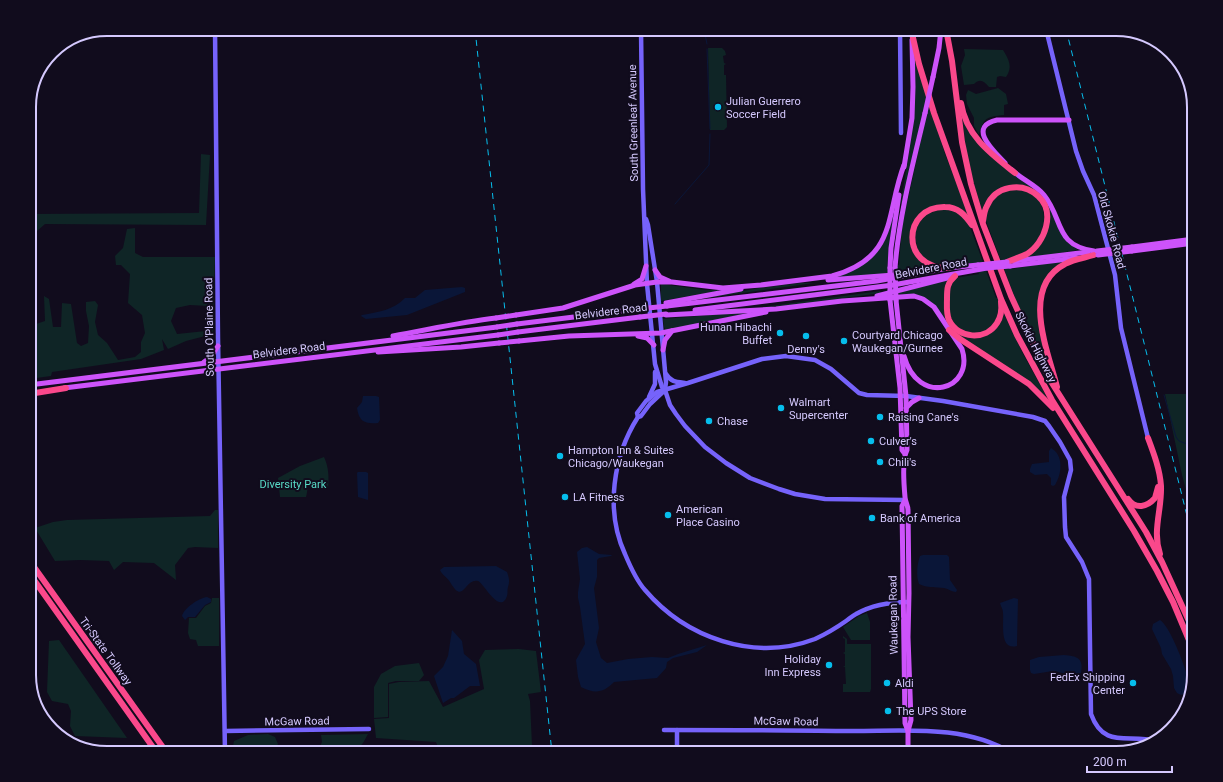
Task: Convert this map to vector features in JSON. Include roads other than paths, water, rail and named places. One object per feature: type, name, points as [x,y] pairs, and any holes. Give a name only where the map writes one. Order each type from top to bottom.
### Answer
[{"type":"highway","name":"Skokie Highway","points":[[913,36],[919,64],[934,113],[1002,299],[1031,362],[1052,400],[1134,531],[1157,571],[1173,602],[1187,635]]},
{"type":"highway","name":"Skokie Highway","points":[[948,36],[965,156],[973,191],[983,224],[1019,315],[1041,363],[1058,393],[1146,532],[1162,562],[1187,617]]},
{"type":"highway","points":[[949,41],[955,62],[962,108],[970,128],[988,152],[1015,172]]},
{"type":"highway","points":[[983,224],[985,210],[989,201],[1004,189],[1013,187],[1023,188],[1034,193],[1045,206],[1047,219],[1046,227],[1041,240],[1027,254],[1008,264]]},
{"type":"highway","points":[[948,268],[931,266],[921,260],[916,254],[912,240],[914,229],[920,217],[925,212],[932,209],[949,207],[959,211],[966,217],[979,237]]},
{"type":"highway","points":[[1058,393],[1042,331],[1040,308],[1043,288],[1051,275],[1066,263],[1096,253]]},
{"type":"highway","points":[[955,276],[948,286],[947,309],[950,321],[961,332],[976,336],[992,330],[998,322],[1001,314],[1002,299]]},
{"type":"highway","points":[[949,330],[960,339],[1030,384],[1048,402],[1073,434]]},
{"type":"highway","points":[[36,393],[66,388]]},
{"type":"highway","points":[[1109,474],[1130,502],[1134,505],[1140,506],[1151,503],[1155,498],[1158,483],[1148,438]]},
{"type":"highway","points":[[1148,438],[1158,468],[1161,487],[1157,528],[1158,544],[1169,579]]},
{"type":"highway","name":"Tri-State Tollway","points":[[36,570],[162,746]]},
{"type":"highway","name":"Tri-State Tollway","points":[[36,584],[152,746]]},
{"type":"main road","points":[[903,396],[898,360],[893,300],[893,268],[896,215],[912,118],[911,36]]},
{"type":"main road","points":[[893,268],[901,221],[940,48],[941,36]]},
{"type":"main road","points":[[1069,120],[991,121],[986,124],[984,128],[984,135],[986,142],[1015,172],[1043,193],[1065,237],[1070,243],[1081,249],[1096,253]]},
{"type":"main road","points":[[336,346],[440,328],[464,322],[563,308],[630,287],[657,282],[672,282],[723,288],[795,281],[842,274],[863,262],[871,255],[882,240],[887,231],[900,175],[904,165]]},
{"type":"main road","name":"Belvidere Road","points":[[1132,249],[1187,240]]},
{"type":"main road","name":"Belvidere Road","points":[[66,388],[893,285],[979,268],[1096,253],[1187,244]]},
{"type":"main road","name":"Belvidere Road","points":[[36,383],[667,305],[877,281],[948,268],[987,268],[1008,264]]},
{"type":"main road","points":[[630,287],[642,279],[646,266]]},
{"type":"main road","points":[[842,301],[894,292],[979,268]]},
{"type":"main road","points":[[655,270],[662,278],[672,282]]},
{"type":"main road","points":[[795,281],[915,274]]},
{"type":"main road","points":[[667,305],[761,285]]},
{"type":"main road","points":[[666,314],[776,309],[842,301],[908,295],[917,296],[934,307],[962,349],[964,355],[964,365],[962,371],[953,383],[943,387],[924,385],[910,371],[900,340],[893,300]]},
{"type":"main road","points":[[327,355],[461,347],[561,337],[652,334],[753,315],[776,309]]},
{"type":"main road","points":[[663,350],[665,340],[672,331]]},
{"type":"main road","points":[[631,334],[647,338],[654,345]]},
{"type":"main road","points":[[900,340],[903,396]]},
{"type":"main road","points":[[203,363],[211,357],[218,346]]},
{"type":"main road","name":"Waukegan Road","points":[[903,396],[906,408],[907,450],[904,454]]},
{"type":"main road","name":"Waukegan Road","points":[[903,396],[902,450],[904,454],[905,500],[902,506],[906,602],[904,723],[908,731],[908,746]]},
{"type":"main road","points":[[906,408],[919,398]]},
{"type":"street","name":"South O'Plaine Road","points":[[215,36],[218,369],[225,746]]},
{"type":"street","name":"South Greenleaf Avenue","points":[[641,36],[646,266],[655,364]]},
{"type":"street","points":[[900,36],[901,133]]},
{"type":"street","name":"Old Skokie Road","points":[[1048,36],[1076,151],[1094,195],[1115,274],[1123,340],[1148,438]]},
{"type":"street","name":"South Greenleaf Avenue","points":[[645,216],[648,225],[657,282],[666,382],[665,390]]},
{"type":"street","points":[[646,401],[657,392],[762,359],[790,356],[813,360],[831,368],[860,393],[867,395],[919,398],[1034,417],[1045,421],[1057,436],[1068,455],[1071,465],[1064,497],[1066,537],[1082,562],[1089,579],[1091,714],[1101,732],[1108,736],[1114,738],[1147,739]]},
{"type":"street","points":[[655,364],[662,387],[665,390],[670,405],[688,430],[714,454],[750,478],[795,494],[825,499],[905,500]]},
{"type":"street","points":[[655,364],[655,384],[651,395],[637,413],[638,417],[622,452],[616,475],[614,505],[617,532],[631,569],[644,589],[662,608],[688,628],[706,636],[728,643],[750,647],[768,647],[784,646],[808,641],[827,633],[855,614],[868,608],[906,602]]},
{"type":"street","points":[[665,372],[673,382],[688,383]]},
{"type":"street","points":[[638,417],[641,416],[650,404],[665,390]]},
{"type":"street","name":"McGaw Road","points":[[225,731],[369,729]]},
{"type":"street","name":"McGaw Road","points":[[664,730],[908,731],[955,733],[970,735],[999,746]]},
{"type":"street","points":[[677,730],[677,746]]},
{"type":"water","points":[[465,288],[465,292],[407,315],[366,319],[361,316],[391,308],[405,298],[415,298],[425,290]]},
{"type":"water","points":[[363,396],[379,397],[380,420],[378,423],[363,421],[359,416],[357,408],[362,402]]},
{"type":"water","points":[[1051,448],[1058,455],[1060,460],[1059,476],[1055,485],[1053,486],[1051,485],[1051,478],[1047,474],[1035,475],[1030,472],[1032,464],[1049,462],[1049,451]]},
{"type":"water","points":[[358,472],[368,473],[368,500],[358,497]]},
{"type":"water","points":[[587,547],[599,554],[612,555],[599,558],[597,560],[597,577],[594,588],[599,628],[596,642],[601,658],[607,663],[652,657],[668,658],[707,645],[697,652],[673,658],[667,662],[666,668],[657,678],[614,682],[599,691],[591,691],[581,687],[576,660],[585,644],[578,598],[580,579],[577,552],[582,548]]},
{"type":"water","points":[[947,555],[949,557],[950,580],[957,590],[956,592],[944,588],[928,587],[919,584],[917,577],[918,566],[920,556]]},
{"type":"water","points":[[496,566],[507,572],[509,580],[507,596],[504,601],[500,602],[496,600],[478,581],[473,581],[458,592],[440,570],[444,567]]},
{"type":"water","points":[[207,597],[211,599],[211,602],[205,605],[195,617],[188,617],[185,620],[182,616],[183,613],[196,601]]},
{"type":"water","points":[[1014,598],[1018,599],[1017,646],[1011,646],[1007,644],[1005,640],[1003,629],[1003,612],[1000,603]]},
{"type":"water","points":[[1160,620],[1169,631],[1182,660],[1187,676],[1184,694],[1181,695],[1177,693],[1174,688],[1171,669],[1162,654],[1161,648],[1152,629],[1153,624]]},
{"type":"water","points":[[452,630],[462,641],[464,654],[476,664],[480,686],[470,686],[454,698],[451,698],[443,703],[434,676],[443,667],[448,656]]},
{"type":"water","points":[[1064,655],[1076,657],[1080,661],[1082,668],[1081,673],[1078,675],[1072,675],[1053,671],[1034,674],[1031,673],[1030,660],[1039,657]]},
{"type":"waterway","points":[[705,36],[707,44]]},
{"type":"waterway","points":[[707,49],[710,129]]},
{"type":"waterway","points":[[675,204],[709,165],[710,134]]},
{"type":"waterway","points":[[1164,395],[1176,437],[1179,441],[1187,444]]},
{"type":"railway","points":[[476,36],[551,746]]},
{"type":"railway","points":[[1068,36],[1187,516]]},
{"type":"place","name":"Julian Guerrero Soccer Field","points":[[718,107]]},
{"type":"place","name":"Hunan Hibachi Buffet","points":[[780,333]]},
{"type":"place","name":"Denny's","points":[[806,336]]},
{"type":"place","name":"Courtyard Chicago Waukegan/Gurnee","points":[[844,341]]},
{"type":"place","name":"Walmart Supercenter","points":[[781,408]]},
{"type":"place","name":"Raising Cane's","points":[[880,417]]},
{"type":"place","name":"Chase","points":[[709,421]]},
{"type":"place","name":"Culver's","points":[[871,441]]},
{"type":"place","name":"Hampton Inn & Suites Chicago/Waukegan","points":[[560,456]]},
{"type":"place","name":"Chili's","points":[[880,462]]},
{"type":"place","name":"LA Fitness","points":[[565,497]]},
{"type":"place","name":"American Place Casino","points":[[668,515]]},
{"type":"place","name":"Bank of America","points":[[872,518]]},
{"type":"place","name":"Holiday Inn Express","points":[[829,665]]},
{"type":"place","name":"Aldi","points":[[887,683]]},
{"type":"place","name":"FedEx Shipping Center","points":[[1133,683]]},
{"type":"place","name":"The UPS Store","points":[[888,711]]},
{"type":"park label","name":"Diversity Park","points":[[293,484]]}]
